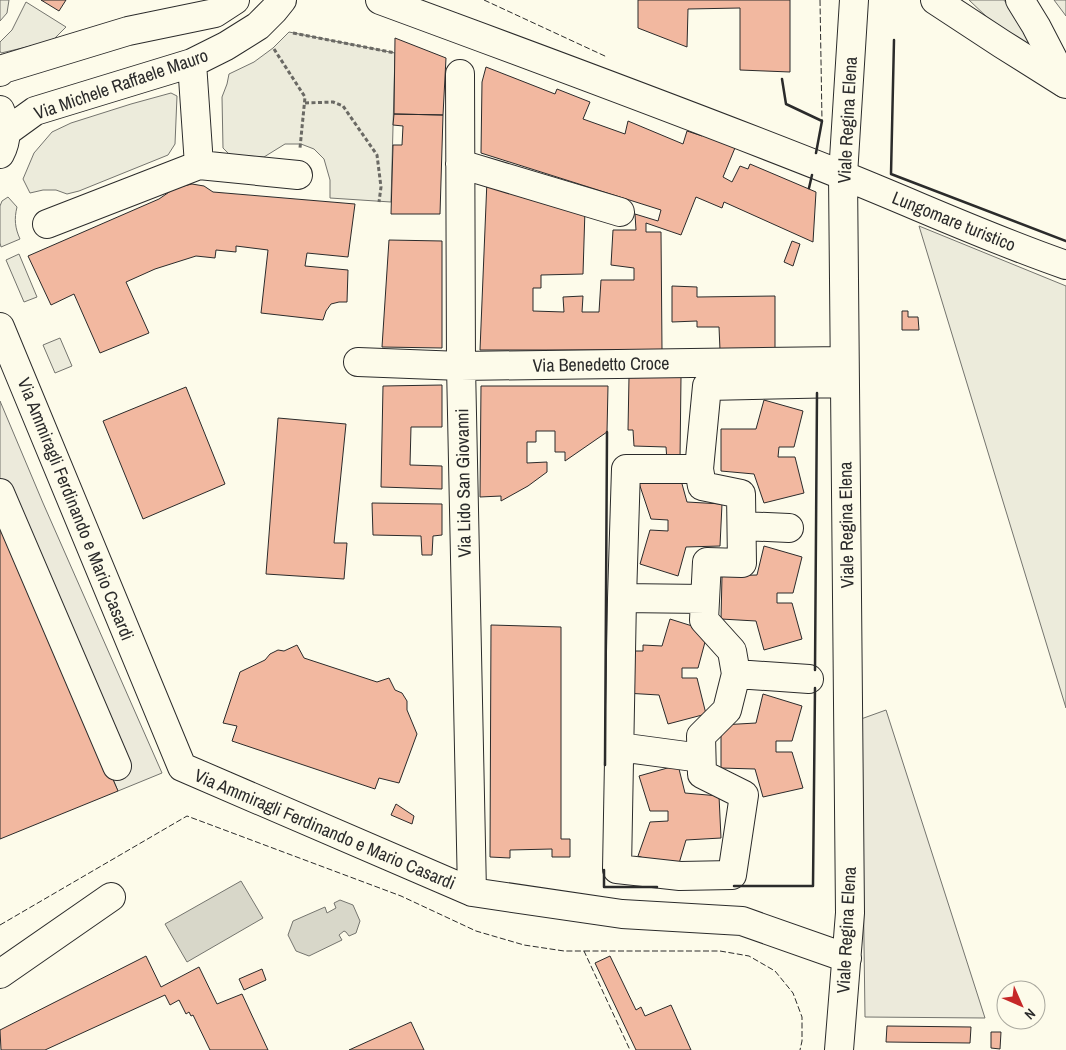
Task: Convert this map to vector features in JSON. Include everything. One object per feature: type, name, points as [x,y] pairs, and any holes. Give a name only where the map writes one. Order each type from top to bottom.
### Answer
[{"type":"street","points":[[0,72],[3,69],[128,31],[215,13],[235,0]]},
{"type":"street","name":"Lungomare turistico","points":[[380,0],[682,112],[843,175],[1030,253],[1066,265]]},
{"type":"street","points":[[853,10],[866,6],[875,0]]},
{"type":"street","points":[[935,0],[1065,84]]},
{"type":"street","points":[[1020,0],[1036,26],[1065,84]]},
{"type":"street","name":"Viale Regina Elena","points":[[839,1050],[850,913],[843,175],[853,10]]},
{"type":"street","name":"Via Michele Raffaele Mauro","points":[[2,132],[35,111],[192,63],[226,46],[271,12]]},
{"type":"street","points":[[192,63],[199,165]]},
{"type":"street","name":"Via Lido San Giovanni","points":[[460,74],[461,366],[472,892]]},
{"type":"street","points":[[460,164],[620,212]]},
{"type":"street","points":[[47,224],[199,165],[298,175]]},
{"type":"street","name":"Via Ammiragli Ferdinando e Mario Casardi","points":[[0,327],[182,768],[472,892],[622,914],[742,921],[847,958]]},
{"type":"street","name":"Via Benedetto Croce","points":[[358,362],[461,366],[844,372]]},
{"type":"street","points":[[699,469],[626,469],[618,747],[617,869],[680,876],[732,875],[744,795],[702,774],[700,736],[727,710],[736,674],[732,651],[704,620],[707,562],[742,562],[742,494],[702,486],[699,469],[707,386],[844,372]]},
{"type":"street","points":[[0,493],[117,766]]},
{"type":"street","points":[[742,526],[789,528]]},
{"type":"street","points":[[622,598],[705,599]]},
{"type":"street","points":[[736,674],[809,678]]},
{"type":"street","points":[[618,747],[701,758]]},
{"type":"street","points":[[0,974],[111,898]]},
{"type":"path","points":[[271,12],[395,53]]},
{"type":"path","points":[[271,12],[305,97],[298,175]]},
{"type":"path","points":[[305,103],[333,102],[343,106],[377,155],[381,187],[379,202]]},
{"type":"shaded area","points":[[0,0],[9,0],[7,13],[0,21]]},
{"type":"shaded area","points":[[969,0],[1004,0],[1030,37],[1031,45],[1026,45],[989,19]]},
{"type":"shaded area","points":[[1054,0],[1066,0],[1066,16]]},
{"type":"shaded area","points":[[26,2],[66,27],[52,41],[1,53],[0,42],[12,30]]},
{"type":"shaded area","points":[[289,32],[395,53],[391,202],[330,198],[330,180],[324,159],[314,149],[301,144],[285,144],[264,157],[230,155],[223,148],[222,97],[229,74],[254,62],[273,48]]},
{"type":"shaded area","points":[[171,93],[177,96],[175,144],[168,155],[79,191],[67,194],[56,190],[30,193],[23,179],[34,153],[52,132],[71,123]]},
{"type":"shaded area","points":[[8,197],[17,207],[15,223],[20,239],[1,247],[0,206],[2,201]]},
{"type":"shaded area","points":[[919,226],[1066,286],[1066,708]]},
{"type":"shaded area","points":[[19,254],[37,297],[24,302],[6,260]]},
{"type":"shaded area","points":[[60,338],[72,366],[55,373],[43,345]]},
{"type":"shaded area","points":[[0,401],[162,773],[118,791],[0,518]]},
{"type":"shaded area","points":[[886,710],[985,1018],[865,1017],[861,719]]},
{"type":"shaded area","points":[[241,881],[263,918],[187,962],[165,924]]},
{"type":"shaded area","points":[[340,900],[353,905],[360,921],[356,933],[349,936],[344,931],[339,935],[342,940],[309,956],[296,951],[288,935],[293,921],[325,907],[327,913],[336,908],[334,903]]},
{"type":"building","points":[[41,0],[66,0],[59,11]]},
{"type":"building","points":[[638,0],[790,0],[790,72],[740,70],[740,8],[688,9],[687,47],[638,28]]},
{"type":"building","points":[[395,38],[446,58],[443,115],[394,114]]},
{"type":"building","points":[[486,67],[555,94],[557,89],[590,102],[583,119],[625,134],[628,121],[683,144],[687,131],[702,136],[704,130],[737,143],[723,177],[732,182],[740,166],[748,169],[750,164],[816,192],[813,242],[724,202],[722,208],[696,197],[681,235],[646,223],[646,232],[661,232],[662,350],[480,350],[487,180],[585,209],[583,274],[541,275],[541,288],[533,288],[533,311],[564,312],[563,297],[583,296],[582,312],[599,312],[601,280],[634,280],[634,268],[611,265],[613,230],[636,230],[635,214],[658,221],[661,210],[481,153],[482,82]]},
{"type":"building","points":[[394,114],[443,115],[440,214],[391,214],[393,145],[402,145],[403,126],[393,125]]},
{"type":"building","points":[[192,184],[204,186],[213,192],[355,204],[348,257],[307,253],[305,266],[348,270],[347,302],[331,304],[323,320],[261,313],[268,250],[236,246],[236,252],[216,250],[215,258],[196,256],[155,269],[126,282],[149,333],[100,353],[74,294],[51,305],[28,256],[159,199],[175,188]]},
{"type":"building","points":[[389,240],[442,241],[442,348],[382,347]]},
{"type":"building","points":[[792,241],[800,244],[793,266],[784,262]]},
{"type":"building","points":[[672,286],[697,287],[697,297],[775,296],[775,350],[720,350],[719,327],[697,327],[697,321],[672,322]]},
{"type":"building","points":[[902,311],[908,311],[908,317],[918,317],[919,330],[902,330]]},
{"type":"building","points":[[629,377],[681,377],[680,460],[667,461],[666,447],[634,446],[633,430],[628,430]]},
{"type":"building","points":[[442,385],[442,427],[411,427],[410,465],[442,466],[442,489],[381,487],[383,386]]},
{"type":"building","points":[[481,386],[608,386],[607,432],[565,461],[565,452],[555,452],[555,431],[536,431],[536,442],[527,442],[527,463],[547,462],[547,472],[528,486],[501,501],[501,496],[480,497]]},
{"type":"building","points":[[186,387],[225,484],[143,519],[103,421]]},
{"type":"building","points":[[764,400],[803,411],[794,447],[779,447],[778,457],[795,457],[804,493],[764,503],[754,474],[721,471],[721,429],[756,429]]},
{"type":"building","points":[[278,418],[346,424],[334,543],[347,543],[344,579],[266,574]]},
{"type":"building","points":[[679,473],[687,502],[722,504],[720,546],[686,547],[678,576],[640,564],[650,530],[668,531],[668,520],[651,519],[639,483]]},
{"type":"building","points":[[372,503],[442,504],[442,535],[433,536],[432,555],[422,555],[421,536],[373,535]]},
{"type":"building","points":[[0,518],[118,791],[0,839]]},
{"type":"building","points":[[764,546],[802,557],[793,593],[777,593],[777,603],[792,603],[802,639],[764,650],[756,621],[721,619],[722,576],[757,575]]},
{"type":"building","points":[[670,619],[708,631],[698,668],[682,668],[682,678],[697,678],[706,714],[668,724],[659,695],[625,693],[627,651],[643,651],[643,645],[662,646]]},
{"type":"building","points":[[491,625],[561,627],[561,839],[570,839],[570,857],[552,857],[552,849],[510,850],[510,858],[490,857]]},
{"type":"building","points":[[297,645],[304,658],[377,682],[389,678],[395,690],[402,693],[407,701],[407,710],[417,734],[399,783],[379,778],[375,789],[232,741],[237,726],[223,723],[240,672],[265,660],[270,654],[278,650],[284,651]]},
{"type":"building","points":[[763,694],[802,706],[792,741],[776,741],[776,752],[792,752],[803,788],[763,797],[755,769],[721,768],[721,725],[756,723]]},
{"type":"building","points":[[678,765],[685,793],[719,796],[721,838],[686,840],[677,870],[638,856],[650,822],[668,821],[668,811],[650,811],[639,776]]},
{"type":"building","points":[[396,804],[414,816],[412,824],[391,815]]},
{"type":"building","points":[[146,956],[161,987],[199,967],[217,1004],[242,994],[268,1050],[210,1050],[193,1015],[191,1016],[189,1012],[186,1014],[179,1000],[170,1005],[165,995],[45,1050],[1,1050],[0,1030]]},
{"type":"building","points":[[610,956],[636,1010],[641,1007],[645,1016],[671,1005],[691,1050],[636,1050],[595,963]]},
{"type":"building","points":[[262,969],[266,980],[244,990],[239,979]]},
{"type":"building","points":[[411,1022],[424,1050],[349,1050]]},
{"type":"building","points":[[887,1026],[971,1027],[970,1043],[886,1042]]},
{"type":"building","points":[[991,1032],[1001,1032],[1000,1049],[991,1048]]},
{"type":"fence","points":[[484,0],[607,57]]},
{"type":"fence","points":[[820,0],[822,121]]},
{"type":"fence","points":[[0,925],[187,816],[401,896],[476,931],[524,945],[564,951],[584,951],[630,1050]]},
{"type":"fence","points":[[584,951],[720,951],[749,956],[775,971],[793,993],[802,1017],[800,1050]]},
{"type":"wall","points":[[894,40],[891,174],[1066,241]]},
{"type":"wall","points":[[782,79],[786,104],[822,121],[816,153]]},
{"type":"wall","points":[[809,188],[812,175]]},
{"type":"wall","points":[[815,670],[817,393]]},
{"type":"wall","points":[[605,765],[607,432]]},
{"type":"wall","points":[[734,886],[813,886],[815,688]]},
{"type":"wall","points":[[604,870],[604,887],[657,887]]}]
